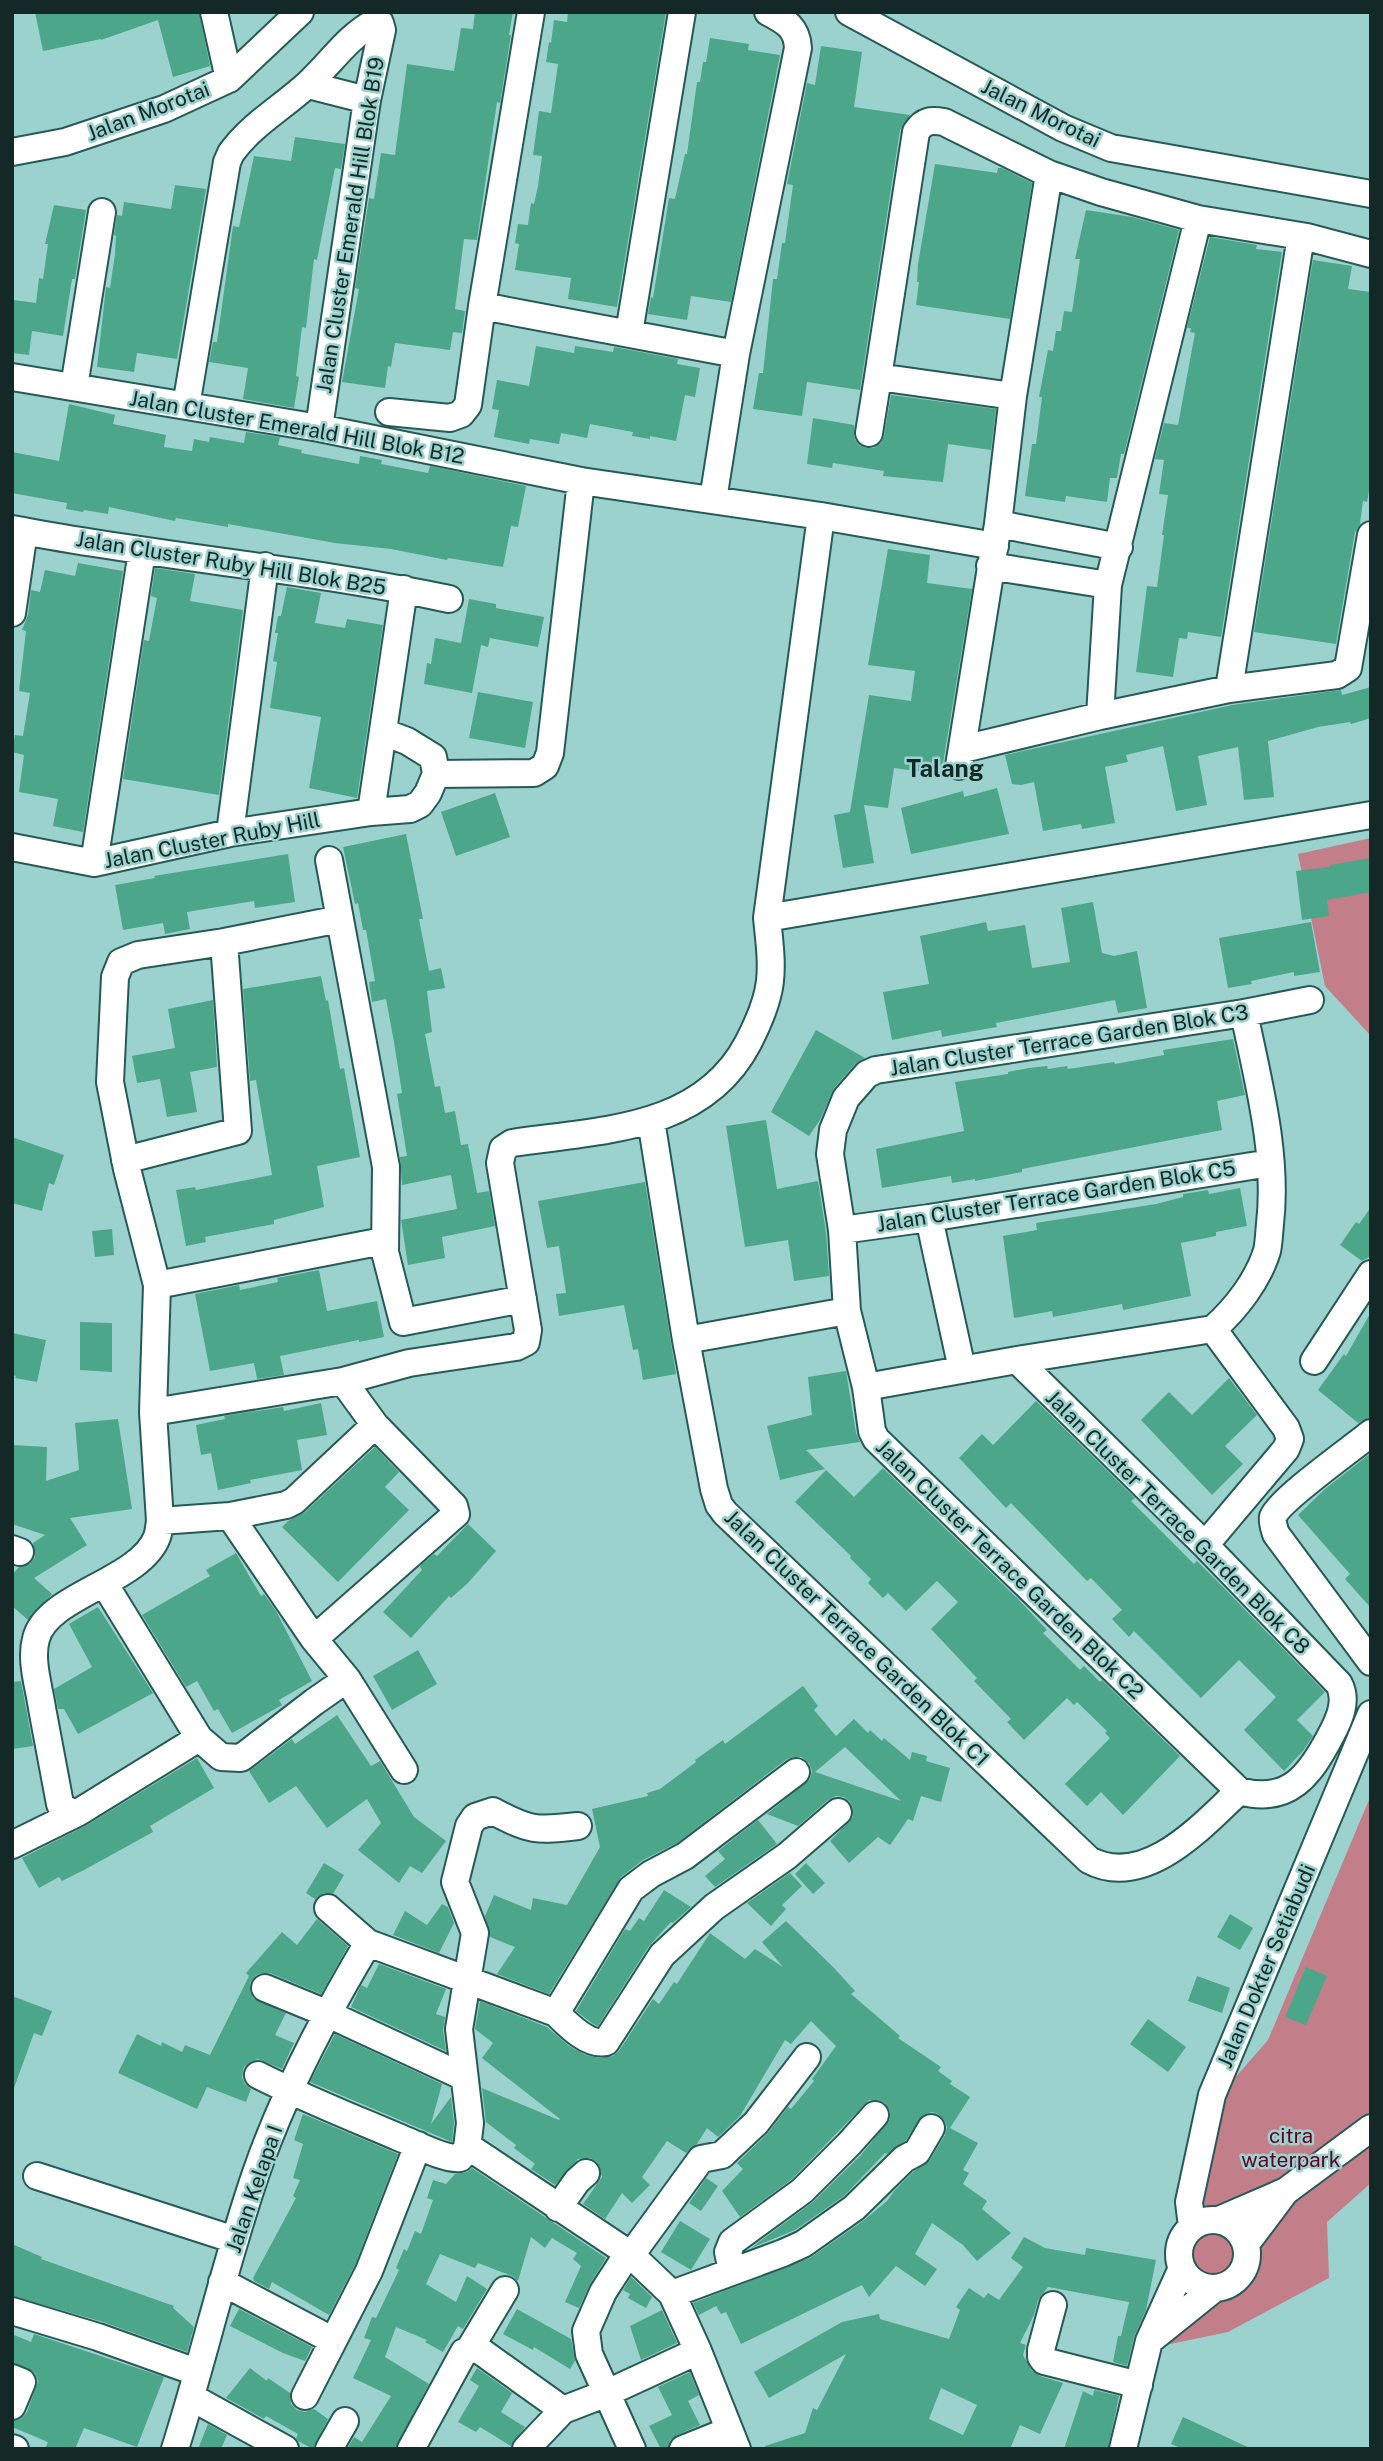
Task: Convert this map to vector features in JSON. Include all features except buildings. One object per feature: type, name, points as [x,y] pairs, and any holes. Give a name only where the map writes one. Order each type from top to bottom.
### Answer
[{"type":"street","points":[[214,12],[229,79]]},
{"type":"street","name":"Jalan Morotai","points":[[12,152],[65,142],[164,109],[229,79],[300,12]]},
{"type":"street","points":[[389,412],[450,418],[461,414],[468,405],[531,12]]},
{"type":"street","points":[[629,333],[682,12]]},
{"type":"street","points":[[713,500],[736,354],[798,48],[793,27],[768,12]]},
{"type":"street","name":"Jalan Morotai","points":[[849,12],[1063,128],[1111,148],[1371,194]]},
{"type":"street","name":"Jalan Cluster Emerald Hill Blok B19","points":[[307,85],[340,50],[370,24],[380,23],[382,30],[367,100],[319,428]]},
{"type":"street","points":[[187,406],[227,162],[241,141],[307,85],[367,100]]},
{"type":"street","points":[[869,433],[916,132],[921,124],[930,120],[944,121],[1049,174],[1101,192],[1198,219],[1301,236],[1371,254]]},
{"type":"street","points":[[1049,174],[1013,396],[995,545],[961,757],[1100,716],[1230,689],[1337,675],[1345,671],[1348,668],[1371,535]]},
{"type":"street","points":[[74,387],[102,212]]},
{"type":"street","points":[[1100,716],[1108,585],[1198,219]]},
{"type":"street","points":[[1230,689],[1301,236]]},
{"type":"street","points":[[482,306],[736,354]]},
{"type":"street","name":"Jalan Cluster Emerald Hill Blok B12","points":[[12,377],[319,428],[581,481],[995,545]]},
{"type":"street","points":[[878,377],[1013,396]]},
{"type":"street","points":[[383,732],[430,754],[435,762],[436,774],[534,773],[545,766],[550,753],[581,481]]},
{"type":"street","points":[[153,1412],[343,1381],[409,1363],[522,1345],[528,1335],[500,1163],[503,1149],[512,1143],[618,1127],[683,1109],[709,1092],[736,1064],[764,1010],[769,992],[772,966],[766,918],[821,516]]},
{"type":"street","points":[[12,613],[18,530]]},
{"type":"street","name":"Jalan Cluster Ruby Hill Blok B25","points":[[18,530],[142,551],[265,566],[449,599]]},
{"type":"street","points":[[995,545],[1119,547]]},
{"type":"street","points":[[995,545],[1108,585]]},
{"type":"street","points":[[94,863],[142,551]]},
{"type":"street","points":[[230,833],[265,566]]},
{"type":"street","points":[[371,812],[404,589]]},
{"type":"street","name":"Jalan Cluster Ruby Hill","points":[[12,847],[94,863],[230,833],[371,812],[410,809],[421,804],[436,774]]},
{"type":"street","points":[[766,918],[1371,815]]},
{"type":"street","points":[[329,860],[386,1167],[383,1241],[403,1322],[409,1363]]},
{"type":"street","points":[[68,1808],[36,1673],[36,1638],[47,1620],[63,1606],[104,1583],[145,1555],[157,1538],[160,1521],[153,1412],[157,1285],[125,1160],[110,1082],[115,977],[121,962],[138,955],[224,942],[340,919]]},
{"type":"street","points":[[125,1160],[238,1131],[224,942]]},
{"type":"street","name":"Jalan Cluster Terrace Garden Blok C3","points":[[847,1311],[842,1230],[830,1154],[831,1140],[846,1098],[867,1074],[876,1070],[1244,1013],[1310,1000]]},
{"type":"street","points":[[866,1387],[1213,1329],[1224,1320],[1255,1278],[1268,1249],[1273,1200],[1266,1128],[1244,1013]]},
{"type":"street","name":"Jalan Cluster Terrace Garden Blok C1","points":[[651,1120],[686,1340],[715,1489],[719,1505],[725,1513],[1089,1860],[1100,1866],[1138,1866],[1165,1854],[1210,1819],[1239,1791]]},
{"type":"street","name":"Jalan Cluster Terrace Garden Blok C5","points":[[842,1230],[1270,1163]]},
{"type":"street","points":[[929,1218],[961,1369]]},
{"type":"street","points":[[157,1285],[383,1241]]},
{"type":"street","points":[[1314,1361],[1371,1274]]},
{"type":"street","points":[[403,1322],[523,1298]]},
{"type":"street","points":[[686,1340],[847,1311]]},
{"type":"street","name":"Jalan Cluster Terrace Garden Blok C2","points":[[847,1311],[866,1387],[872,1431],[880,1445],[1239,1791]]},
{"type":"street","points":[[1205,1545],[1286,1449],[1290,1439],[1286,1428],[1213,1329]]},
{"type":"street","name":"Jalan Cluster Terrace Garden Blok C8","points":[[1017,1360],[1205,1545],[1339,1684],[1343,1695],[1339,1718],[1316,1764],[1288,1788],[1269,1795],[1239,1791]]},
{"type":"street","points":[[314,1639],[453,1517],[456,1511],[375,1425],[343,1381]]},
{"type":"street","points":[[160,1521],[258,1512],[294,1501],[375,1425]]},
{"type":"street","points":[[1371,1433],[1294,1494],[1276,1512],[1272,1521],[1276,1534],[1371,1662]]},
{"type":"street","points":[[230,1516],[314,1639],[347,1679],[404,1770]]},
{"type":"street","points":[[104,1583],[199,1738],[221,1757],[241,1758],[347,1679]]},
{"type":"street","name":"Jalan Dokter Setiabudi","points":[[1192,2227],[1189,2202],[1212,2095],[1371,1714]]},
{"type":"street","points":[[12,1845],[68,1808],[199,1738]]},
{"type":"street","points":[[556,2014],[631,1889],[651,1874],[685,1856],[796,1773]]},
{"type":"street","points":[[258,2075],[418,2146],[453,2159],[460,2158],[467,2148],[470,2123],[459,2028],[475,1933],[455,1882],[469,1826],[475,1817],[493,1811],[520,1826],[544,1830],[578,1826]]},
{"type":"street","points":[[328,1908],[368,1943],[556,2014],[592,2041],[606,2042],[663,1955],[714,1907],[787,1856],[838,1812]]},
{"type":"street","name":"Jalan Kelapa I","points":[[175,2449],[222,2282],[261,2160],[326,2013],[368,1943]]},
{"type":"street","points":[[265,1988],[464,2077]]},
{"type":"street","points":[[632,2449],[589,2354],[587,2327],[603,2292],[625,2258],[631,2255],[701,2159],[722,2155],[756,2123],[807,2057]]},
{"type":"street","points":[[732,2271],[728,2252],[732,2242],[802,2191],[874,2115]]},
{"type":"street","points":[[672,2294],[783,2253],[823,2231],[854,2208],[904,2159],[917,2152],[931,2128]]},
{"type":"street","points":[[1215,2288],[1195,2283],[1182,2268],[1179,2248],[1185,2233],[1200,2222],[1219,2220],[1286,2191],[1371,2128]]},
{"type":"street","points":[[305,2396],[369,2271],[418,2146]]},
{"type":"street","points":[[467,2148],[631,2255],[672,2294],[698,2351],[732,2440],[683,2449]]},
{"type":"street","points":[[558,2208],[586,2173]]},
{"type":"street","points":[[37,2176],[235,2240]]},
{"type":"street","points":[[1246,2244],[1286,2191]]},
{"type":"street","points":[[1149,2341],[1215,2288],[1234,2281],[1241,2273],[1247,2254],[1246,2244],[1235,2227],[1219,2220]]},
{"type":"street","points":[[1124,2449],[1149,2341],[1182,2268]]},
{"type":"street","points":[[222,2282],[332,2340]]},
{"type":"street","points":[[469,2350],[505,2290]]},
{"type":"street","points":[[1053,2305],[1041,2350],[1041,2357],[1045,2361],[1139,2385]]},
{"type":"street","points":[[12,2311],[98,2337],[193,2384],[285,2449]]},
{"type":"street","points":[[411,2449],[464,2352],[469,2350],[479,2350],[563,2410]]},
{"type":"street","points":[[526,2449],[563,2410],[698,2351]]},
{"type":"street","points":[[12,2378],[21,2380],[22,2384],[12,2406]]},
{"type":"street","points":[[329,2449],[345,2421]]},
{"type":"green space","points":[[1371,838],[1371,1036],[1325,986],[1298,854]]},
{"type":"green space","name":"citra waterpark","points":[[1371,1795],[1371,2183],[1327,2222],[1329,2278],[1228,2332],[1161,2346],[1220,2095],[1268,2040]]},
{"type":"district","name":"Talang","points":[[945,768]]}]
